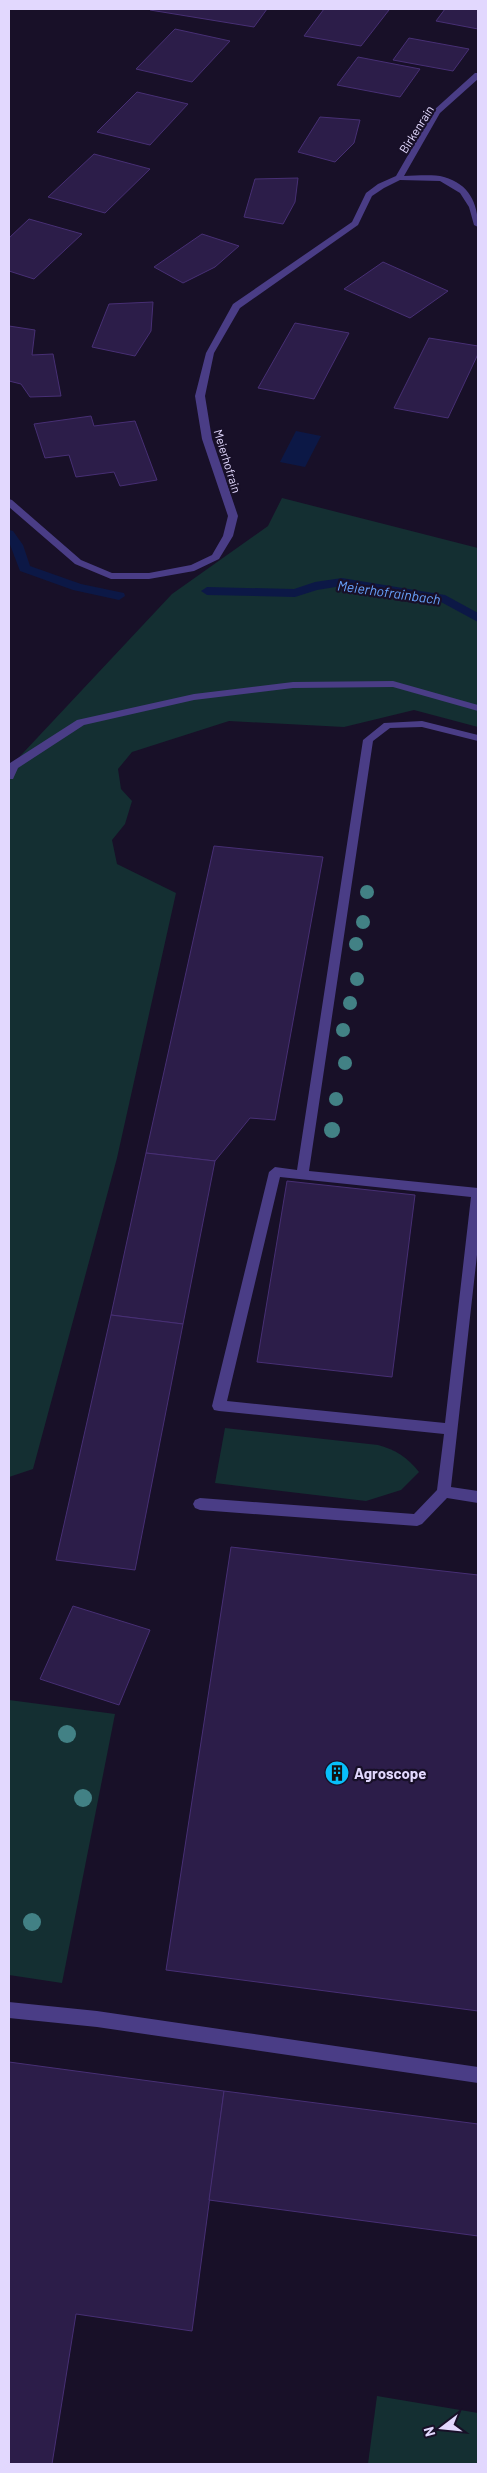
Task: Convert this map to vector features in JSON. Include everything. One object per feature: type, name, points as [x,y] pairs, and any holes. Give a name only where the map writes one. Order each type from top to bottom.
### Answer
[{"type":"street","name":"Birkenrain","points":[[399,178],[437,112],[478,75]]},
{"type":"street","name":"Meierhofrain","points":[[9,502],[78,562],[110,576],[149,576],[194,568],[216,557],[228,536],[233,516],[207,439],[200,396],[210,353],[236,306],[355,223],[369,196],[381,186],[399,178],[442,179],[463,191],[473,206],[478,225]]},
{"type":"street","points":[[9,776],[14,766],[81,722],[194,697],[293,685],[393,684],[478,708]]},
{"type":"street","points":[[303,1173],[368,740],[388,725],[422,724],[478,738]]},
{"type":"street","points":[[200,1504],[416,1520],[444,1492],[478,1194],[303,1173],[275,1172],[219,1406],[451,1429]]},
{"type":"street","points":[[444,1492],[478,1497]]},
{"type":"street","points":[[9,2010],[97,2020],[478,2075]]},
{"type":"green space","points":[[282,498],[478,548],[478,727],[414,710],[344,727],[229,721],[132,752],[118,769],[121,789],[132,801],[125,824],[112,840],[117,864],[176,893],[117,1158],[33,1469],[9,1477],[9,768],[172,594],[268,526]]},
{"type":"green space","points":[[225,1428],[378,1445],[401,1455],[419,1472],[401,1490],[366,1501],[215,1483]]},
{"type":"green space","points":[[9,1700],[115,1714],[62,1983],[9,1975]]},
{"type":"green space","points":[[377,2396],[478,2413],[478,2464],[368,2464]]},
{"type":"water","points":[[296,431],[321,436],[305,467],[280,462]]},
{"type":"building","points":[[151,9],[267,9],[254,27]]},
{"type":"building","points":[[324,9],[389,10],[361,46],[304,36]]},
{"type":"building","points":[[445,9],[478,9],[478,29],[436,21]]},
{"type":"building","points":[[175,29],[230,41],[192,82],[136,69]]},
{"type":"building","points":[[409,38],[469,49],[453,71],[393,60]]},
{"type":"building","points":[[358,57],[420,69],[400,97],[337,85]]},
{"type":"building","points":[[137,92],[188,104],[150,145],[97,132]]},
{"type":"building","points":[[320,117],[360,120],[354,143],[335,162],[298,152]]},
{"type":"building","points":[[94,154],[150,169],[105,213],[48,197]]},
{"type":"building","points":[[298,178],[295,202],[283,224],[244,217],[255,179]]},
{"type":"building","points":[[29,219],[82,234],[34,279],[9,271],[9,238]]},
{"type":"building","points":[[202,234],[239,246],[215,267],[183,283],[154,267]]},
{"type":"building","points":[[383,262],[448,291],[410,318],[344,289]]},
{"type":"building","points":[[153,302],[151,331],[135,356],[92,347],[109,304]]},
{"type":"building","points":[[295,323],[349,333],[314,399],[258,388]]},
{"type":"building","points":[[9,326],[35,330],[32,355],[53,354],[61,396],[30,397],[21,384],[9,381]]},
{"type":"building","points":[[429,338],[478,346],[478,354],[448,418],[394,408]]},
{"type":"building","points":[[91,416],[94,426],[135,421],[157,480],[120,486],[114,472],[76,477],[69,455],[45,458],[34,424]]},
{"type":"building","points":[[214,846],[323,857],[275,1120],[250,1118],[215,1161],[146,1153]]},
{"type":"building","points":[[146,1153],[215,1161],[183,1324],[111,1315]]},
{"type":"building","points":[[287,1181],[415,1195],[392,1377],[257,1362]]},
{"type":"building","points":[[111,1315],[183,1324],[135,1570],[56,1560]]},
{"type":"building","name":"Agroscope","points":[[231,1547],[478,1575],[478,2011],[166,1970]]},
{"type":"building","points":[[73,1606],[150,1630],[119,1705],[40,1679]]},
{"type":"building","points":[[9,2062],[224,2091],[192,2331],[76,2314],[52,2464],[9,2464]]},
{"type":"building","points":[[224,2091],[478,2124],[478,2236],[209,2200]]},
{"type":"waterway","points":[[9,534],[17,545],[24,568],[78,587],[119,596]]},
{"type":"waterway","name":"Meierhofrainbach","points":[[207,591],[295,593],[315,586],[342,582],[445,599],[478,618]]},
{"type":"place","name":"Agroscope","points":[[337,1773]]}]
